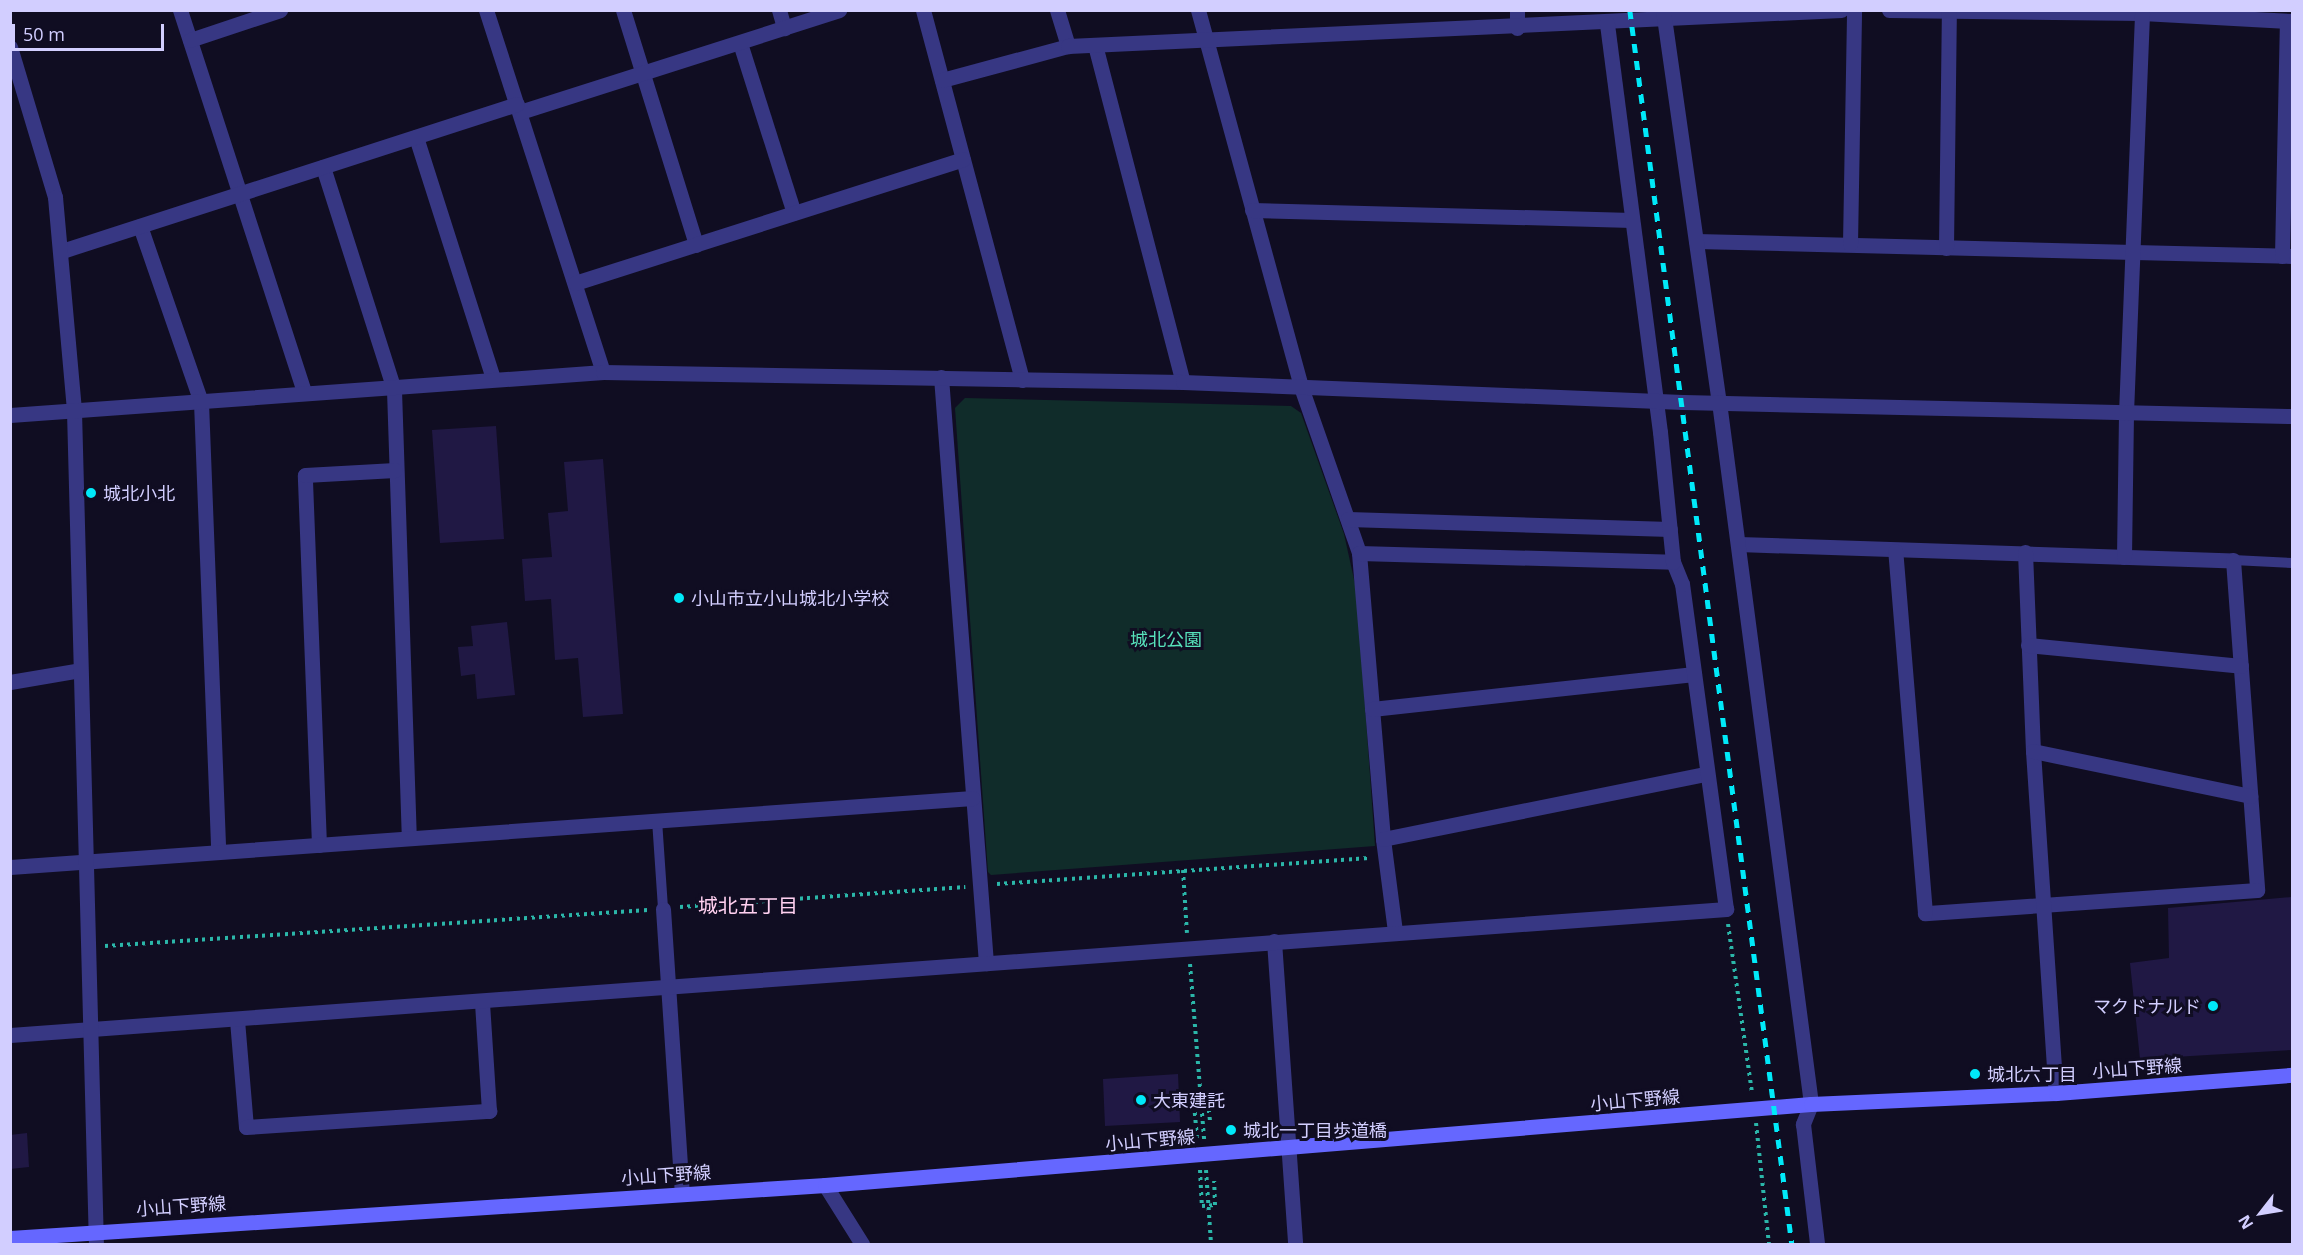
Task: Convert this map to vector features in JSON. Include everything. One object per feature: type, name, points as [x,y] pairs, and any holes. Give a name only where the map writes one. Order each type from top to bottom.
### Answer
[{"type":"main road","name":"小山下野線","points":[[10,1238],[96,1238],[682,1193],[825,1185],[1811,1104],[2056,1093],[2292,1076]]},
{"type":"street","points":[[180,10],[304,392]]},
{"type":"street","points":[[190,40],[280,10]]},
{"type":"street","points":[[486,10],[603,372]]},
{"type":"street","points":[[623,10],[696,245]]},
{"type":"street","points":[[779,10],[784,28]]},
{"type":"street","points":[[62,251],[416,137],[642,73],[838,10]]},
{"type":"street","points":[[923,10],[1022,380]]},
{"type":"street","points":[[1058,10],[1068,46]]},
{"type":"street","points":[[1198,10],[1301,387],[1359,553],[1383,839],[1395,932]]},
{"type":"street","points":[[1517,10],[1517,28]]},
{"type":"street","points":[[942,80],[1068,46],[1517,28],[1607,22],[1663,15],[1841,10]]},
{"type":"street","points":[[1850,244],[1854,10]]},
{"type":"street","points":[[1696,241],[1850,244],[2134,255],[2287,256],[2290,21],[2142,13],[1889,10]]},
{"type":"street","points":[[1946,248],[1949,12]]},
{"type":"street","points":[[2124,557],[2126,413],[2142,13]]},
{"type":"street","points":[[1663,15],[1719,402],[1811,1104],[1803,1124],[1817,1245]]},
{"type":"street","points":[[10,1035],[1726,909],[1682,584],[1673,562],[1656,401],[1607,22]]},
{"type":"street","points":[[740,43],[794,213]]},
{"type":"street","points":[[1095,45],[1183,382]]},
{"type":"street","points":[[10,47],[56,197],[74,411],[88,1030],[96,1238]]},
{"type":"street","points":[[416,137],[493,379]]},
{"type":"street","points":[[575,283],[963,159]]},
{"type":"street","points":[[323,167],[394,390],[409,838]]},
{"type":"street","points":[[1252,210],[1632,220]]},
{"type":"street","points":[[140,226],[201,402],[218,852]]},
{"type":"street","points":[[10,416],[304,392],[394,390],[493,379],[603,372],[1183,382],[1656,401],[2292,416]]},
{"type":"street","points":[[941,377],[986,963]]},
{"type":"street","points":[[319,845],[305,475],[395,470]]},
{"type":"street","points":[[1348,519],[1670,529]]},
{"type":"street","points":[[1738,544],[1895,551],[2025,552],[2234,560],[2257,890],[1925,913],[1895,551]]},
{"type":"street","points":[[2025,552],[2033,751],[2056,1093]]},
{"type":"street","points":[[1359,553],[1673,562]]},
{"type":"street","points":[[2028,645],[2241,666]]},
{"type":"street","points":[[10,682],[80,670]]},
{"type":"street","points":[[1372,710],[1694,674]]},
{"type":"street","points":[[2033,751],[2250,796]]},
{"type":"street","points":[[1383,839],[1706,774]]},
{"type":"street","points":[[10,867],[974,798]]},
{"type":"street","points":[[663,909],[682,1193]]},
{"type":"street","points":[[1274,941],[1295,1245]]},
{"type":"street","points":[[237,1020],[246,1126],[489,1111],[482,1002]]},
{"type":"street","points":[[825,1185],[862,1245]]},
{"type":"lane","points":[[2234,560],[2292,563]]},
{"type":"lane","points":[[657,820],[663,909]]},
{"type":"path","points":[[86,947],[663,909],[1385,857]]},
{"type":"path","points":[[1183,870],[1211,1245]]},
{"type":"path","points":[[1726,909],[1755,1109],[1769,1245]]},
{"type":"path","points":[[1196,1120],[1194,1103],[1208,1102],[1210,1121]]},
{"type":"path","points":[[1201,1185],[1202,1206],[1215,1205],[1214,1181]]},
{"type":"green space","name":"城北公園","points":[[965,398],[1291,406],[1301,413],[1344,534],[1357,593],[1375,846],[991,875],[988,872],[955,408]]},
{"type":"building","points":[[496,426],[504,539],[440,543],[432,430]]},
{"type":"building","points":[[603,459],[623,714],[583,717],[578,658],[555,660],[551,599],[525,601],[522,559],[552,557],[548,513],[568,511],[564,462]]},
{"type":"building","points":[[507,622],[515,695],[477,699],[475,674],[461,676],[458,647],[473,646],[471,626]]},
{"type":"building","name":"マクドナルド","points":[[2292,897],[2292,1050],[2140,1059],[2130,963],[2169,958],[2168,908]]},
{"type":"building","name":"大東建託","points":[[1178,1074],[1180,1122],[1105,1126],[1103,1079]]},
{"type":"building","points":[[27,1133],[29,1167],[10,1169],[10,1135]]},
{"type":"railway","points":[[1630,10],[1792,1244]]},
{"type":"place","name":"城北小北","points":[[91,493]]},
{"type":"place","name":"小山市立小山城北小学校","points":[[679,598]]},
{"type":"place","name":"マクドナルド","points":[[2213,1006]]},
{"type":"place","name":"城北六丁目","points":[[1975,1074]]},
{"type":"place","name":"大東建託","points":[[1141,1100]]},
{"type":"place","name":"城北一丁目歩道橋","points":[[1231,1130]]},
{"type":"district","name":"城北五丁目","points":[[748,905]]}]
